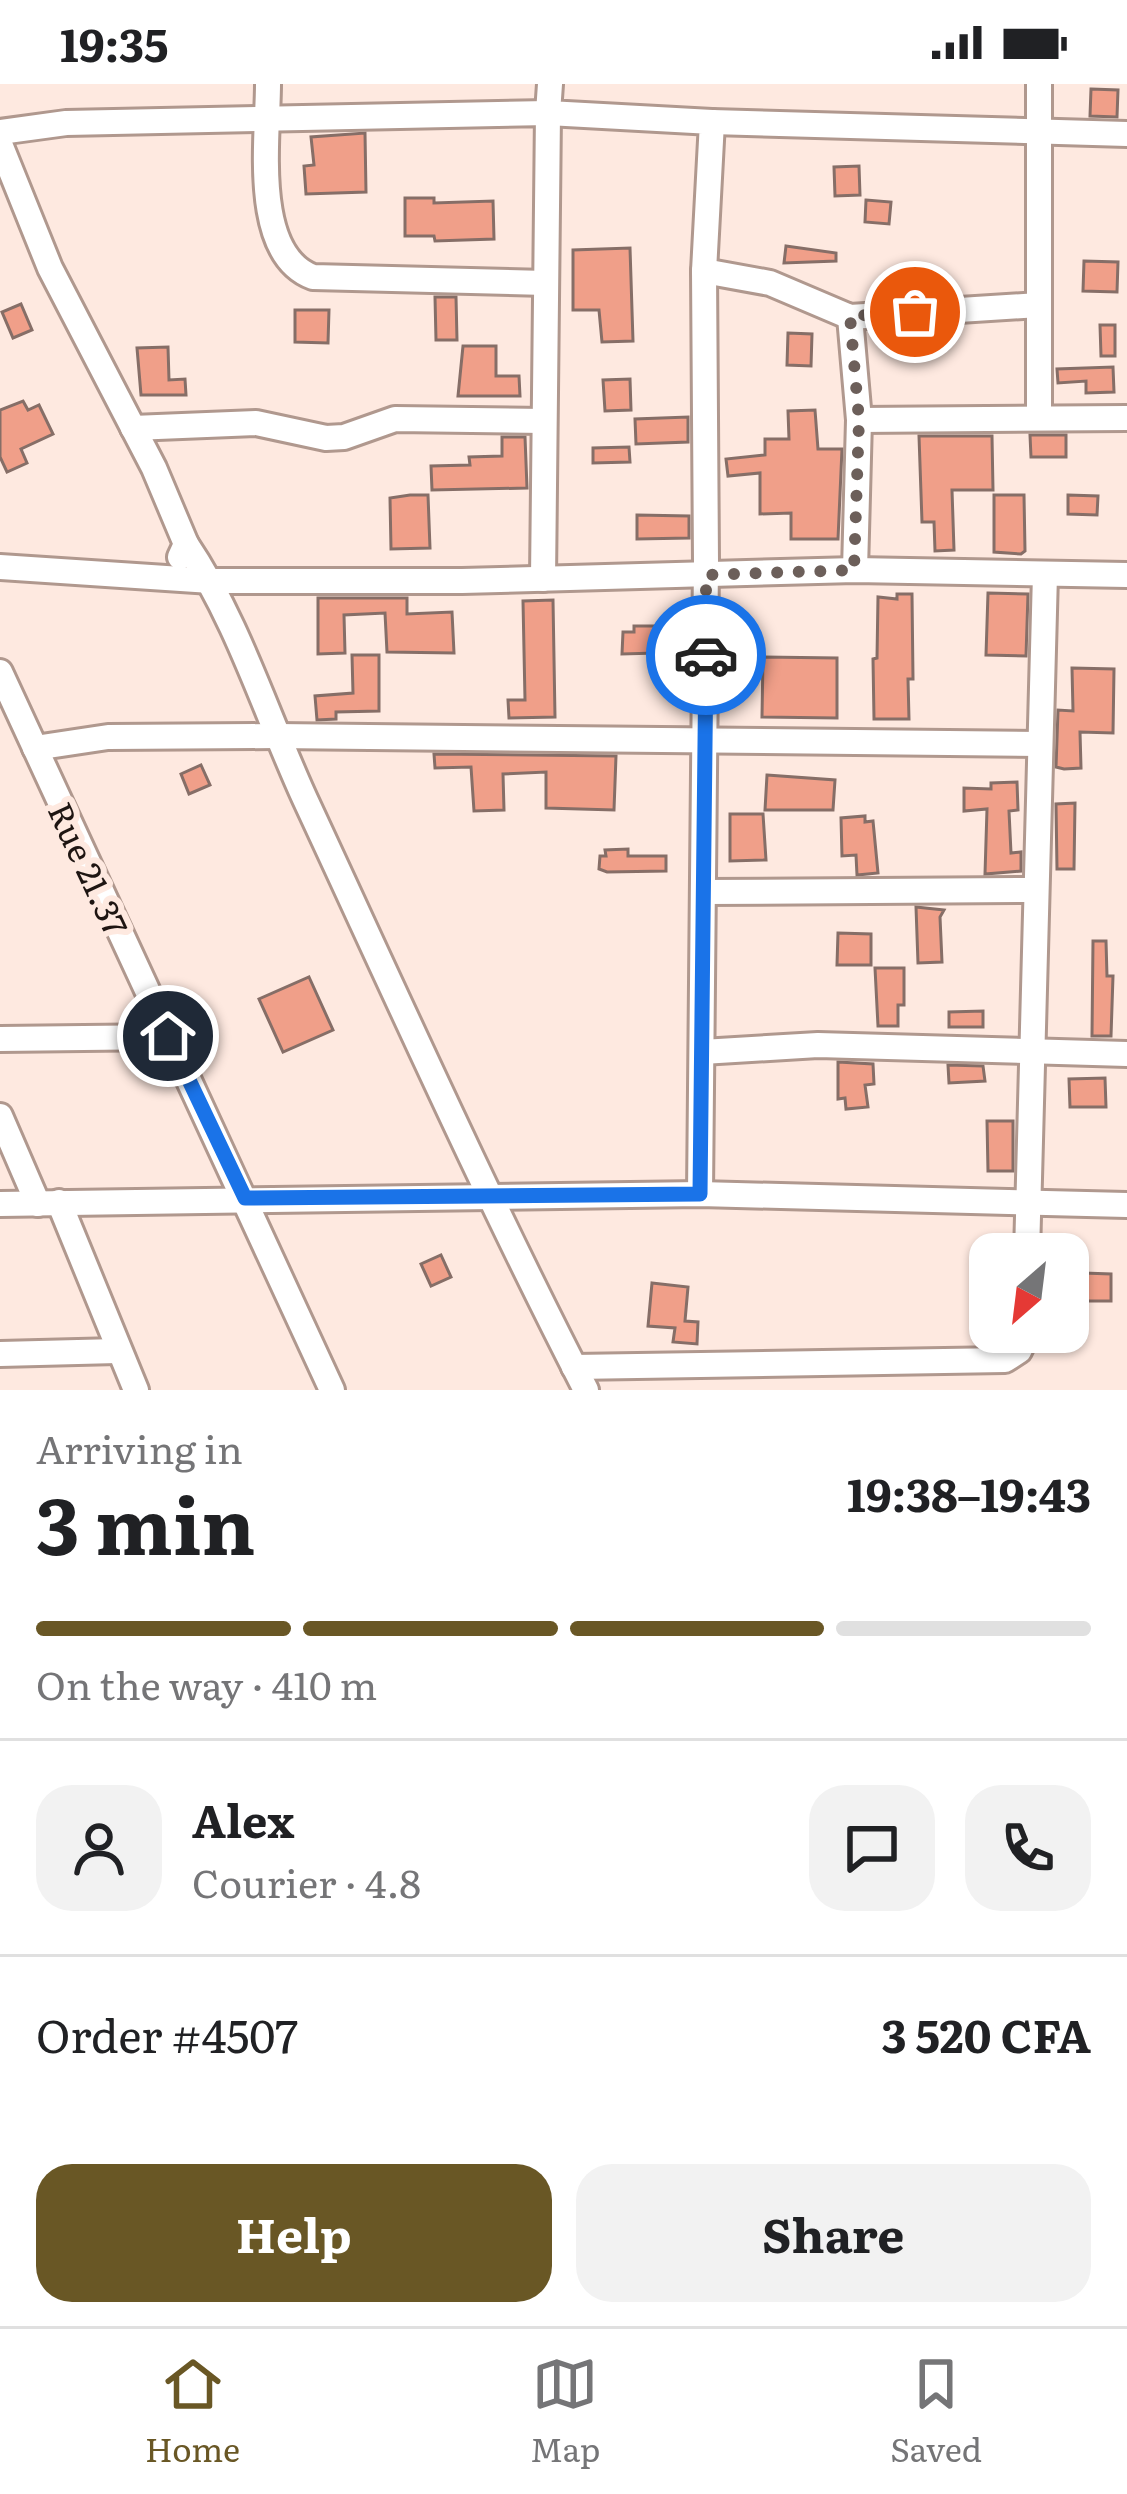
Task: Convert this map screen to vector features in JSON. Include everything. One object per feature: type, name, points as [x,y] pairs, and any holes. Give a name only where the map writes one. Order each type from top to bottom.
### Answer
[{"type":"street","points":[[268,84],[267,193],[285,260],[298,271],[313,277],[546,283]]},
{"type":"street","points":[[543,579],[550,84]]},
{"type":"street","points":[[1040,84],[1040,418]]},
{"type":"street","points":[[0,132],[66,123],[548,113],[1127,134]]},
{"type":"street","points":[[700,1194],[704,271],[712,122]]},
{"type":"street","points":[[0,143],[50,268],[154,467],[186,544],[211,580],[276,736],[490,1197],[580,1378],[1005,1360],[1015,1353]]},
{"type":"street","points":[[704,271],[770,283],[850,316],[1039,304]]},
{"type":"street","points":[[850,316],[859,420],[854,570]]},
{"type":"street","points":[[859,420],[1127,418]]},
{"type":"street","points":[[133,428],[256,423],[326,438],[344,437],[394,419],[544,421]]},
{"type":"street","points":[[168,580],[186,544]]},
{"type":"street","points":[[0,568],[168,580],[543,579],[854,570],[1127,575]]},
{"type":"street","points":[[1027,1233],[1045,574]]},
{"type":"street","name":"Rue 21.37","points":[[0,672],[332,1390]]},
{"type":"street","points":[[35,748],[108,737],[276,736],[1040,743]]},
{"type":"street","points":[[704,892],[1036,890]]},
{"type":"street","points":[[0,1039],[168,1036]]},
{"type":"street","points":[[702,1052],[818,1046],[1127,1054]]},
{"type":"street","points":[[0,1117],[48,1203],[136,1390]]},
{"type":"street","points":[[0,1204],[700,1194],[1127,1205]]},
{"type":"street","points":[[0,1354],[117,1351]]},
{"type":"building","points":[[1091,89],[1118,90],[1117,117],[1090,116]]},
{"type":"building","points":[[365,133],[366,192],[306,194],[304,166],[314,165],[311,137]]},
{"type":"building","points":[[859,166],[860,195],[835,196],[834,167]]},
{"type":"building","points":[[405,198],[434,198],[434,203],[493,201],[494,239],[435,241],[434,236],[405,236]]},
{"type":"building","points":[[866,200],[891,202],[889,224],[865,222]]},
{"type":"building","points":[[786,246],[836,253],[836,261],[784,263]]},
{"type":"building","points":[[630,248],[633,341],[602,342],[599,310],[573,310],[573,250]]},
{"type":"building","points":[[1084,261],[1118,262],[1117,292],[1083,291]]},
{"type":"building","points":[[435,297],[456,297],[457,340],[436,340]]},
{"type":"building","points":[[21,304],[32,330],[13,338],[2,312]]},
{"type":"building","points":[[295,310],[329,310],[328,343],[295,342]]},
{"type":"building","points":[[1100,325],[1115,325],[1115,356],[1101,356]]},
{"type":"building","points":[[788,333],[812,334],[811,366],[787,365]]},
{"type":"building","points":[[463,346],[496,346],[496,376],[519,376],[520,396],[458,396]]},
{"type":"building","points":[[168,347],[169,380],[185,379],[186,395],[141,395],[137,348]]},
{"type":"building","points":[[1113,367],[1114,392],[1086,393],[1086,381],[1058,383],[1057,369]]},
{"type":"building","points":[[630,379],[631,410],[605,411],[603,380]]},
{"type":"building","points":[[23,401],[28,410],[39,405],[53,434],[21,449],[27,463],[7,472],[0,457],[0,410]]},
{"type":"building","points":[[815,410],[818,449],[842,449],[838,539],[791,539],[791,513],[760,514],[760,473],[728,476],[726,459],[765,455],[765,439],[789,439],[788,411]]},
{"type":"building","points":[[688,417],[688,442],[636,444],[635,419]]},
{"type":"building","points":[[1030,435],[1066,435],[1066,457],[1031,457]]},
{"type":"building","points":[[919,436],[992,436],[993,490],[952,490],[954,550],[935,551],[934,522],[922,522]]},
{"type":"building","points":[[502,437],[525,437],[527,488],[432,490],[431,466],[470,465],[469,457],[502,456]]},
{"type":"building","points":[[629,447],[630,462],[593,463],[593,448]]},
{"type":"building","points":[[428,495],[430,548],[391,549],[390,498]]},
{"type":"building","points":[[994,495],[1024,495],[1025,551],[1021,554],[994,552]]},
{"type":"building","points":[[1068,495],[1098,496],[1097,515],[1068,514]]},
{"type":"building","points":[[637,515],[689,516],[689,538],[637,539]]},
{"type":"building","points":[[988,593],[1028,594],[1026,656],[986,655]]},
{"type":"building","points":[[897,594],[912,594],[909,719],[874,719],[878,597],[897,599]]},
{"type":"building","points":[[318,598],[407,598],[407,614],[452,612],[454,653],[387,652],[385,613],[344,615],[345,653],[318,654]]},
{"type":"building","points":[[553,600],[555,717],[509,718],[508,700],[525,700],[523,601]]},
{"type":"building","points":[[634,626],[655,626],[656,653],[622,654],[623,632],[634,632]]},
{"type":"building","points":[[352,655],[379,655],[379,711],[336,712],[336,719],[317,720],[315,696],[353,693]]},
{"type":"building","points":[[763,657],[837,658],[837,718],[762,717]]},
{"type":"building","points":[[1072,668],[1114,669],[1113,733],[1080,732],[1081,768],[1064,769],[1056,767],[1058,710],[1073,711]]},
{"type":"building","points":[[434,754],[616,756],[614,810],[546,808],[546,772],[503,774],[504,810],[474,811],[471,767],[435,768]]},
{"type":"building","points":[[201,765],[210,785],[189,794],[181,774]]},
{"type":"building","points":[[767,775],[835,780],[833,810],[765,810]]},
{"type":"building","points":[[1017,782],[1018,810],[1009,811],[1011,853],[1021,852],[1021,871],[985,874],[987,809],[964,811],[964,788],[991,789],[991,783]]},
{"type":"building","points":[[1075,803],[1074,869],[1057,869],[1056,804]]},
{"type":"building","points":[[730,814],[763,814],[766,860],[730,861]]},
{"type":"building","points":[[865,816],[865,822],[873,821],[878,873],[857,875],[856,855],[842,856],[841,818]]},
{"type":"building","points":[[628,849],[628,856],[666,856],[666,871],[599,869],[605,850]]},
{"type":"building","points":[[916,907],[944,910],[940,917],[942,962],[918,963]]},
{"type":"building","points":[[838,933],[871,934],[871,965],[837,965]]},
{"type":"building","points":[[1093,941],[1106,941],[1107,976],[1113,976],[1111,1036],[1092,1036]]},
{"type":"building","points":[[875,968],[904,968],[904,1005],[898,1005],[898,1026],[878,1026]]},
{"type":"building","points":[[309,977],[333,1030],[283,1052],[259,999]]},
{"type":"building","points":[[983,1011],[983,1027],[949,1027],[949,1012]]},
{"type":"building","points":[[838,1062],[873,1064],[874,1084],[865,1085],[868,1107],[846,1109],[845,1098],[838,1099]]},
{"type":"building","points":[[948,1065],[983,1066],[985,1081],[949,1083]]},
{"type":"building","points":[[1105,1078],[1106,1107],[1070,1107],[1069,1079]]},
{"type":"building","points":[[987,1121],[1013,1121],[1013,1171],[988,1171]]},
{"type":"building","points":[[441,1255],[451,1277],[431,1286],[421,1264]]},
{"type":"building","points":[[1089,1273],[1111,1274],[1111,1301],[1089,1301]]},
{"type":"building","points":[[652,1283],[688,1287],[685,1321],[698,1322],[697,1344],[673,1342],[675,1328],[648,1326]]},
{"type":"way so far","points":[[706,655],[706,575],[854,570],[859,420],[850,316],[915,312]]},
{"type":"route","points":[[168,1036],[245,1198],[700,1194],[706,655]]}]
